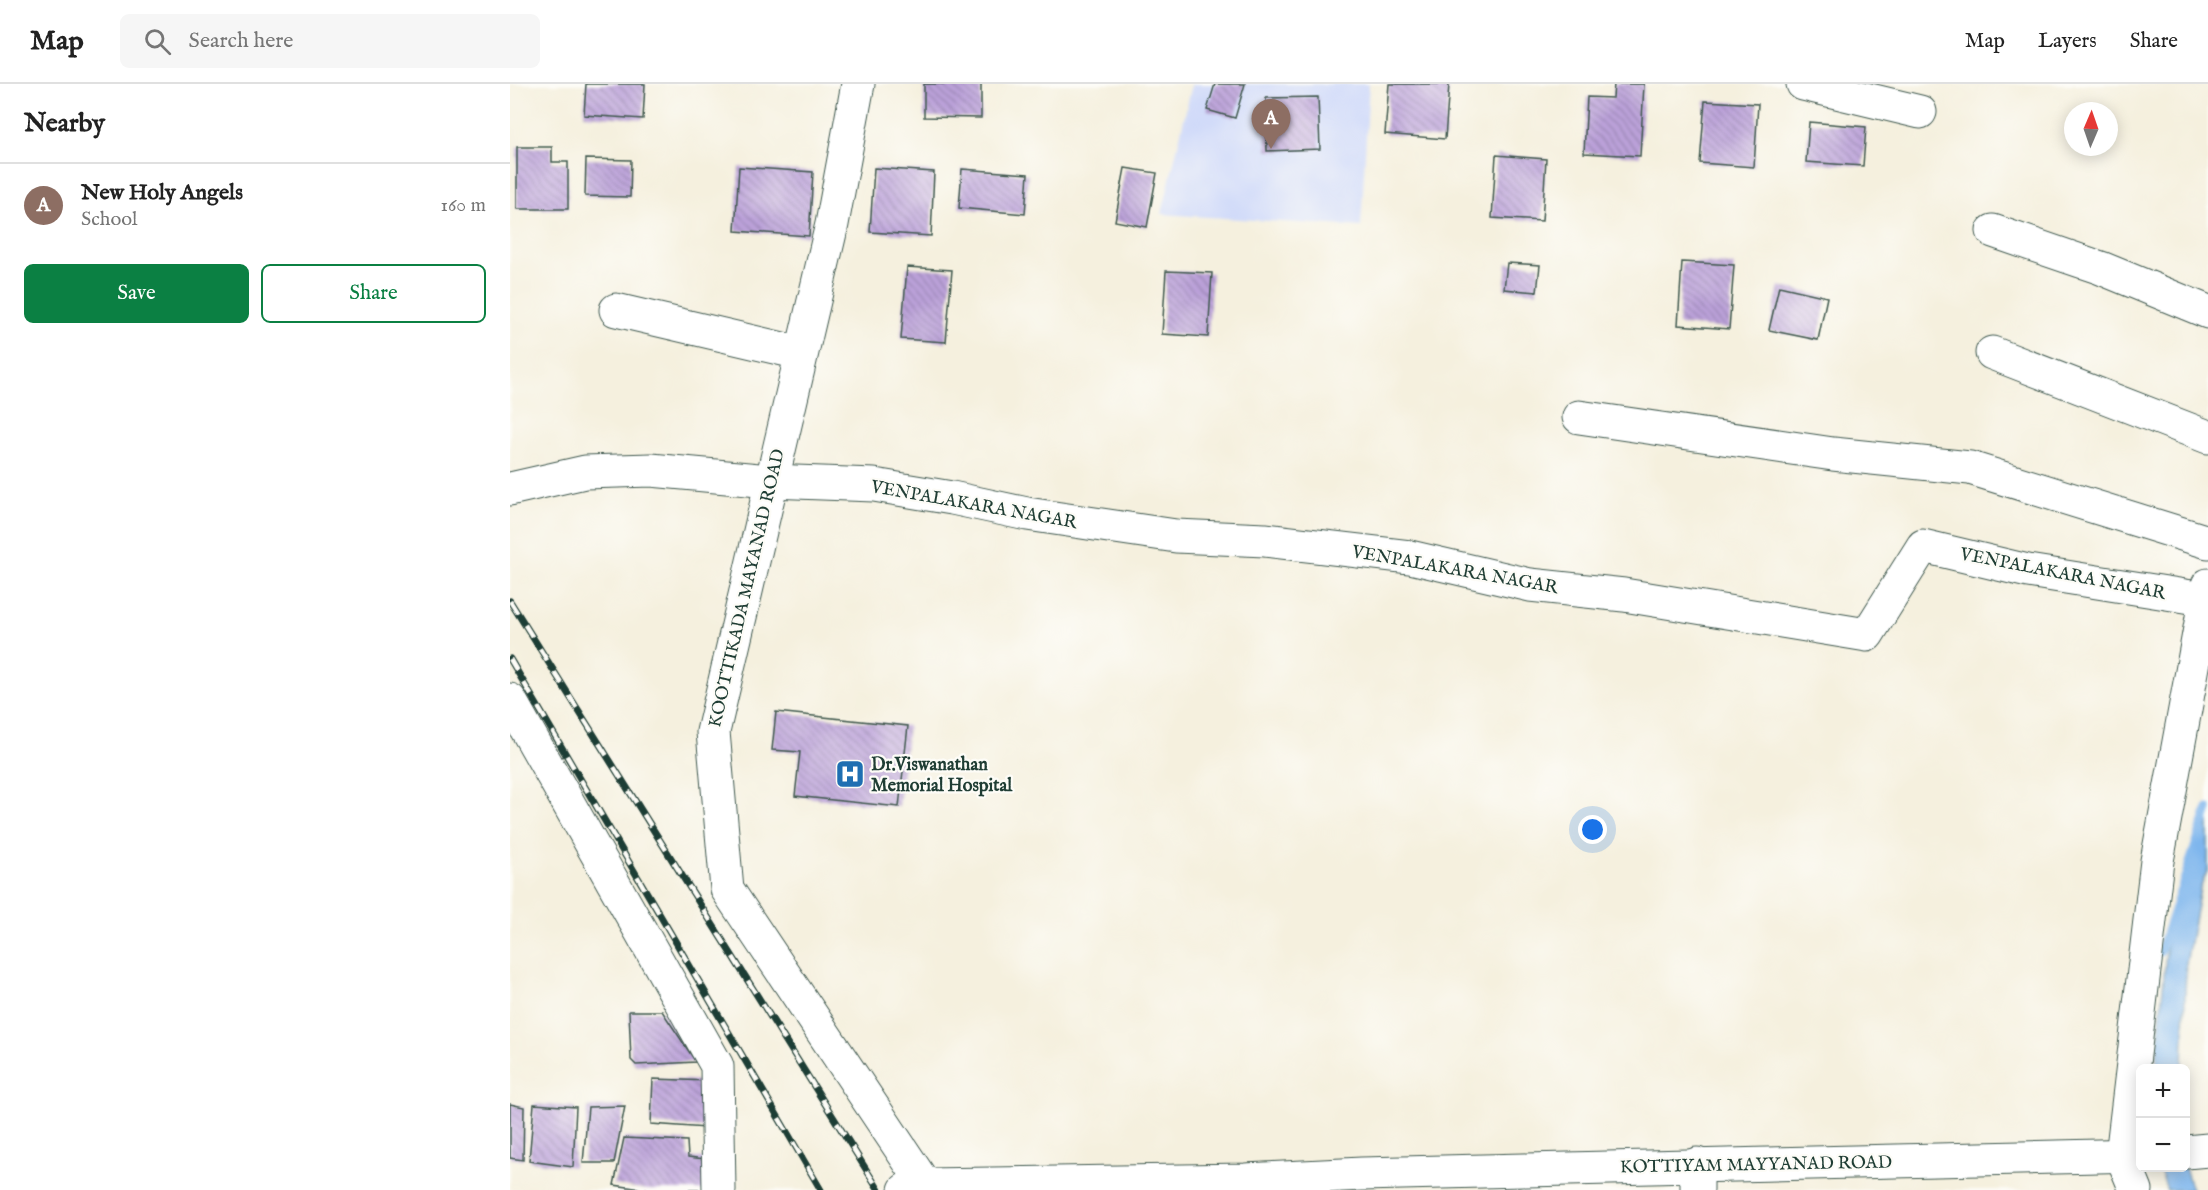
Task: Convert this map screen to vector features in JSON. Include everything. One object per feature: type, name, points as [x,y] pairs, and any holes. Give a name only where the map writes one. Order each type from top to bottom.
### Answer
[{"type":"street","name":"KOOTTIKADA MAYANAD ROAD","points":[[858,84],[832,224],[713,732],[727,889],[915,1187]]},
{"type":"street","points":[[1803,84],[1920,112]]},
{"type":"street","points":[[1993,231],[2101,268],[2208,312]]},
{"type":"street","points":[[616,310],[800,353]]},
{"type":"street","points":[[1992,353],[2208,437]]},
{"type":"street","points":[[1580,417],[1833,454],[1970,468],[2208,542]]},
{"type":"street","name":"VENPALAKARA NAGAR","points":[[510,489],[596,472],[651,470],[770,481],[874,485],[1027,514],[1176,536],[1265,540],[1410,557],[1530,585],[1624,595],[1868,635],[1923,546],[2028,571],[2206,592]]},
{"type":"street","points":[[2136,1190],[2131,1156],[2157,861],[2200,701],[2206,592]]},
{"type":"street","points":[[510,700],[717,1066],[719,1190]]},
{"type":"street","points":[[2190,1152],[2208,1150]]},
{"type":"street","name":"KOTTIYAM MAYYANAD ROAD","points":[[915,1187],[1245,1180],[1361,1182],[1697,1177],[2131,1156]]},
{"type":"shaded area","points":[[1192,84],[1369,84],[1361,227],[1162,214]]},
{"type":"water","points":[[2208,817],[2208,869],[2200,889],[2186,964],[2183,1064],[2156,1064],[2168,929],[2201,829]]},
{"type":"water","points":[[2160,1172],[2186,1172],[2192,1190],[2167,1190]]},
{"type":"building","points":[[586,84],[645,84],[643,119],[584,115]]},
{"type":"building","points":[[924,84],[981,84],[981,118],[924,117]]},
{"type":"building","points":[[1215,84],[1245,84],[1235,118],[1207,110]]},
{"type":"building","points":[[1389,84],[1449,84],[1445,139],[1385,134]]},
{"type":"building","points":[[1614,84],[1644,84],[1640,156],[1584,153],[1587,97],[1613,98]]},
{"type":"building","points":[[1318,97],[1320,149],[1267,151],[1266,98]]},
{"type":"building","points":[[1705,101],[1758,104],[1754,167],[1700,163]]},
{"type":"building","points":[[1809,122],[1866,127],[1863,166],[1806,162]]},
{"type":"building","points":[[517,147],[552,147],[552,162],[568,162],[568,209],[517,209]]},
{"type":"building","points":[[1496,155],[1546,159],[1542,221],[1492,218]]},
{"type":"building","points":[[586,159],[631,160],[630,197],[585,196]]},
{"type":"building","points":[[739,167],[813,172],[809,236],[735,231]]},
{"type":"building","points":[[874,168],[934,172],[931,236],[870,232]]},
{"type":"building","points":[[1125,168],[1157,173],[1147,227],[1115,221]]},
{"type":"building","points":[[962,169],[1028,174],[1025,214],[959,208]]},
{"type":"building","points":[[1682,262],[1734,265],[1729,329],[1678,325]]},
{"type":"building","points":[[1507,263],[1540,265],[1537,292],[1504,289]]},
{"type":"building","points":[[907,267],[952,270],[946,342],[901,339]]},
{"type":"building","points":[[1166,271],[1212,273],[1208,337],[1162,334]]},
{"type":"building","points":[[1779,286],[1827,297],[1818,340],[1769,330]]},
{"type":"building","name":"Dr.Viswanathan Memorial Hospital","points":[[776,712],[908,726],[899,807],[795,796],[800,752],[772,750]]},
{"type":"building","points":[[629,1011],[662,1011],[696,1062],[636,1065],[631,1060]]},
{"type":"building","points":[[653,1079],[709,1081],[706,1128],[651,1124]]},
{"type":"building","points":[[510,1104],[524,1107],[523,1160],[510,1158]]},
{"type":"building","points":[[534,1104],[576,1107],[573,1167],[529,1161]]},
{"type":"building","points":[[625,1106],[614,1163],[583,1163],[588,1107]]},
{"type":"building","points":[[624,1138],[687,1141],[688,1157],[705,1159],[704,1190],[649,1190],[614,1185]]},
{"type":"waterway","points":[[2160,952],[2208,809]]},
{"type":"railway","points":[[510,601],[879,1190]]},
{"type":"railway","points":[[510,659],[821,1190]]},
{"type":"place","name":"New Holy Angels","points":[[1271,149]]},
{"type":"place","name":"Dr.Viswanathan Memorial Hospital","points":[[850,774]]}]
